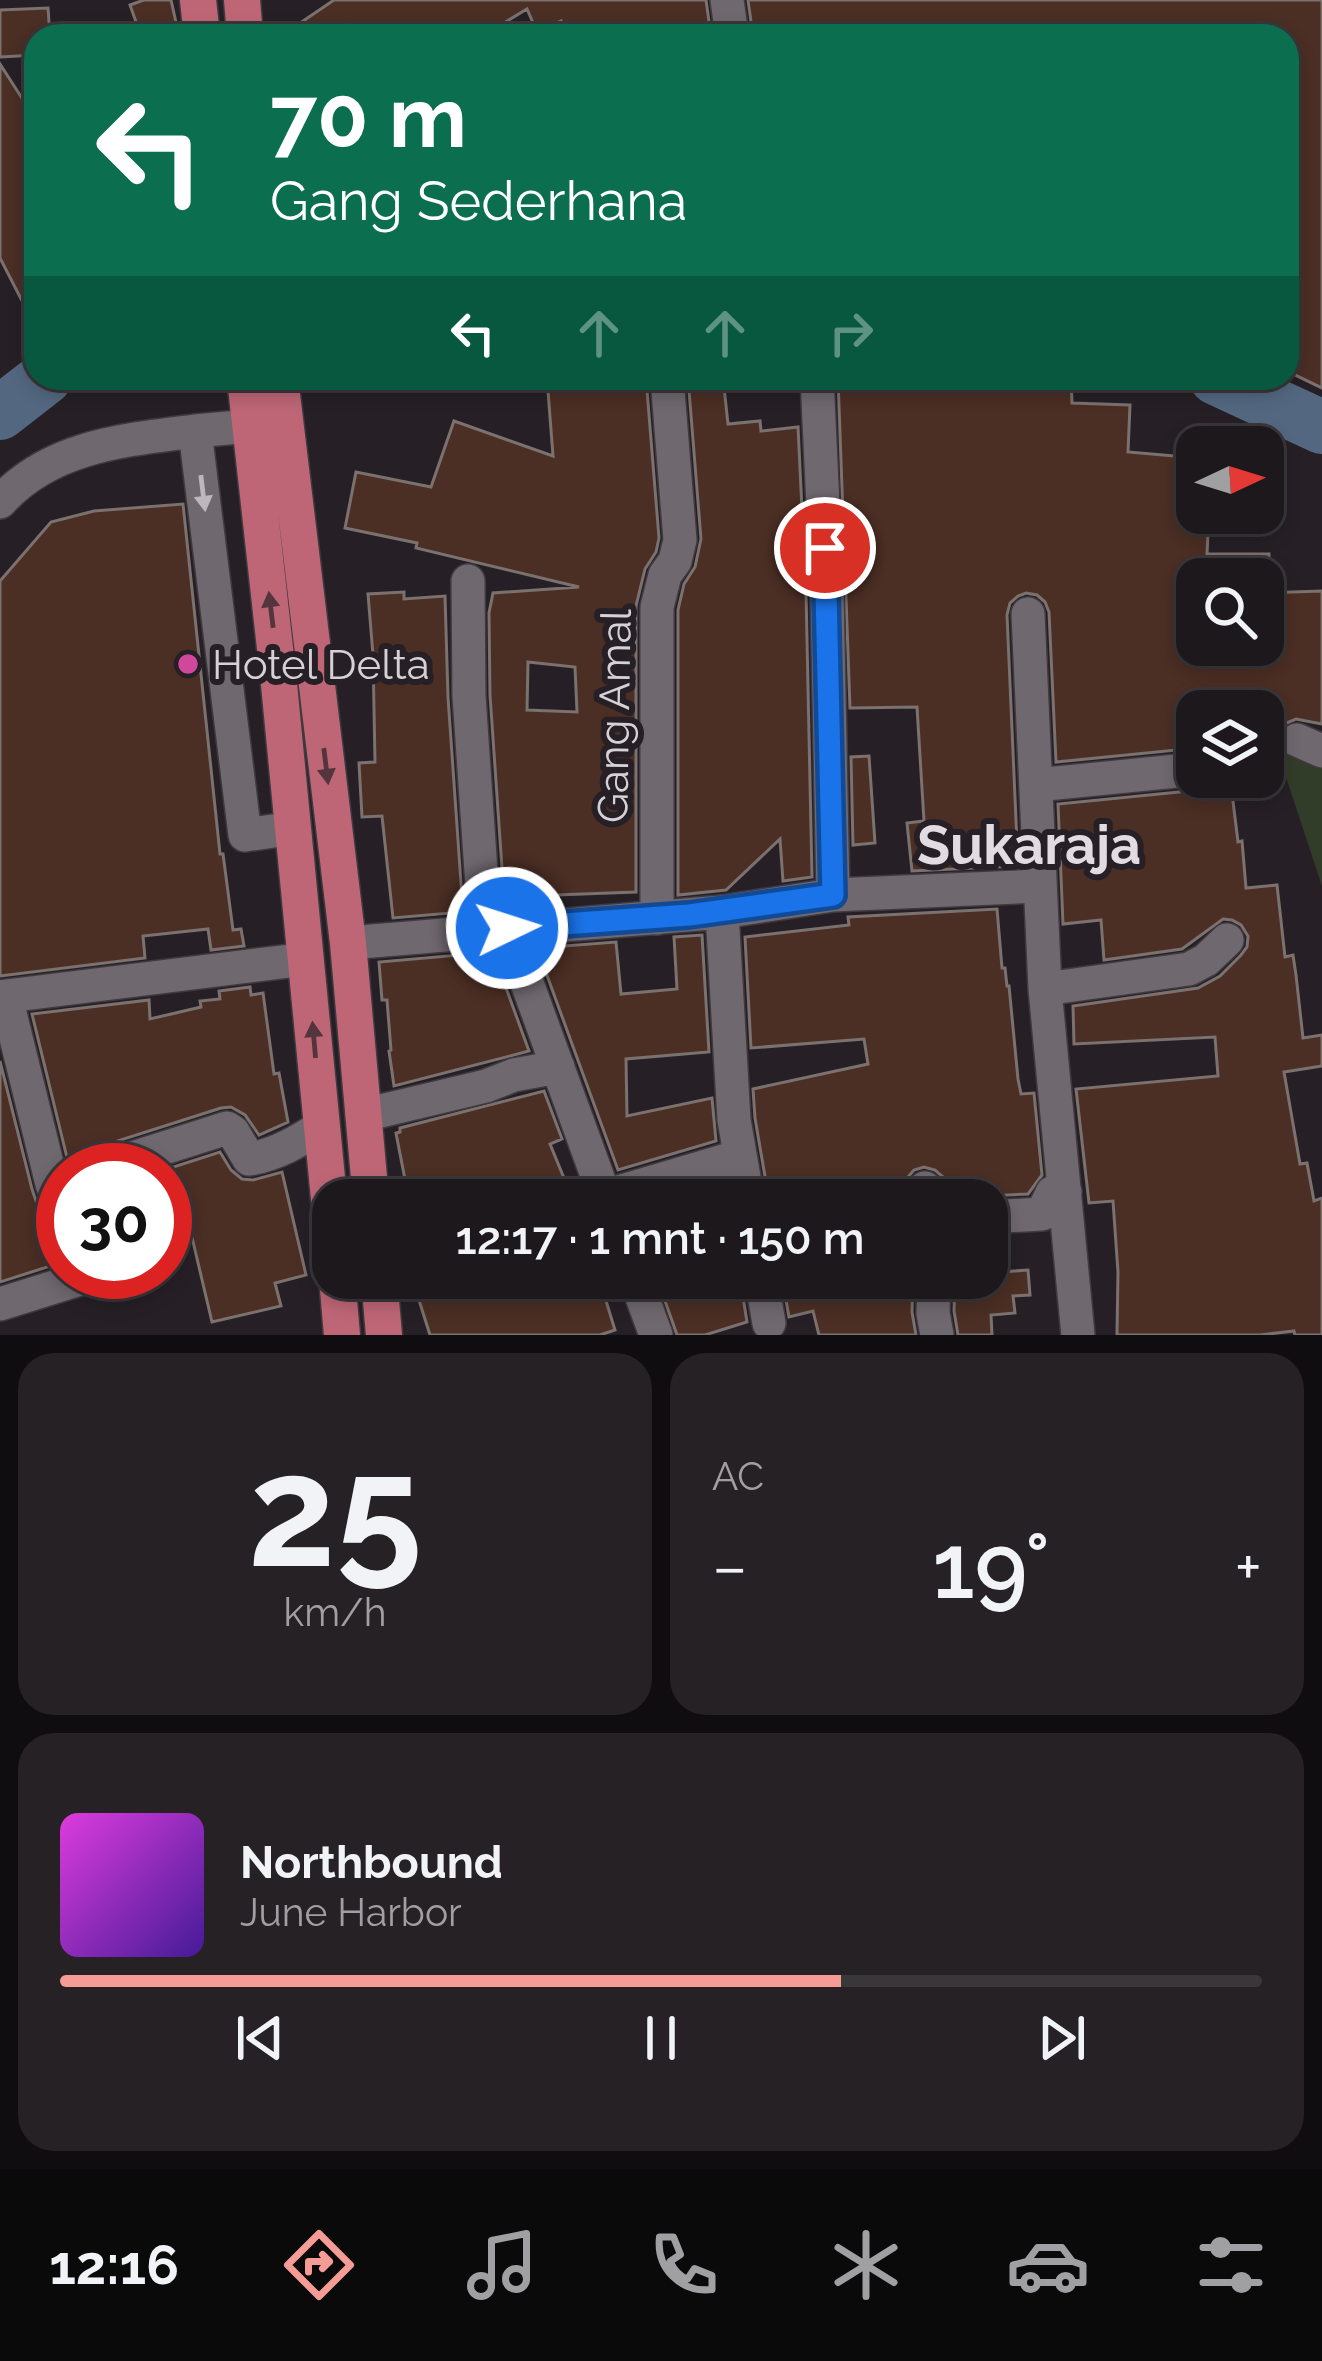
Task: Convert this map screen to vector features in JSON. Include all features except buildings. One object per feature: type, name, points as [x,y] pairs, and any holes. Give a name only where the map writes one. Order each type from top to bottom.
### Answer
[{"type":"main road","points":[[261,397],[293,828],[327,1179]]},
{"type":"main road","points":[[261,397],[349,943],[369,1179]]},
{"type":"main road","points":[[339,1299],[342,1335]]},
{"type":"main road","points":[[381,1299],[384,1335]]},
{"type":"street","name":"Gang Amal","points":[[657,918],[657,607],[664,575],[675,561],[680,540],[668,390]]},
{"type":"street","points":[[818,390],[833,895]]},
{"type":"street","points":[[0,502],[28,475],[77,452],[195,431],[261,397]]},
{"type":"street","points":[[195,431],[244,835],[293,828]]},
{"type":"street","points":[[468,581],[469,696],[496,929],[558,1066],[599,1179]]},
{"type":"street","points":[[1028,614],[1046,989],[1078,1335]]},
{"type":"street","points":[[1036,784],[1176,771]]},
{"type":"street","points":[[349,943],[657,918],[833,895],[1040,886]]},
{"type":"street","points":[[722,911],[734,1120],[744,1179]]},
{"type":"street","points":[[1046,989],[1189,969],[1227,940]]},
{"type":"street","points":[[45,1143],[3,997],[306,958]]},
{"type":"street","points":[[364,1115],[558,1066]]},
{"type":"street","points":[[180,1143],[227,1128],[249,1159],[257,1159],[322,1126]]},
{"type":"street","points":[[667,1179],[740,1156]]},
{"type":"street","points":[[1008,1215],[1042,1214],[1052,1193],[1065,1192]]},
{"type":"street","points":[[0,1304],[36,1293]]},
{"type":"street","points":[[643,1299],[656,1335]]},
{"type":"street","points":[[765,1299],[769,1323]]},
{"type":"street","points":[[933,1299],[937,1335]]},
{"type":"green space","points":[[1322,737],[1322,886],[1284,771],[1284,740]]},
{"type":"waterway","points":[[0,413],[30,390]]},
{"type":"waterway","points":[[1242,390],[1322,427]]},
{"type":"place","name":"Hotel Delta","points":[[188,664]]},
{"type":"district","name":"Sukaraja","points":[[1029,845]]},
{"type":"route","points":[[507,928],[689,915],[833,895],[825,548]]}]
